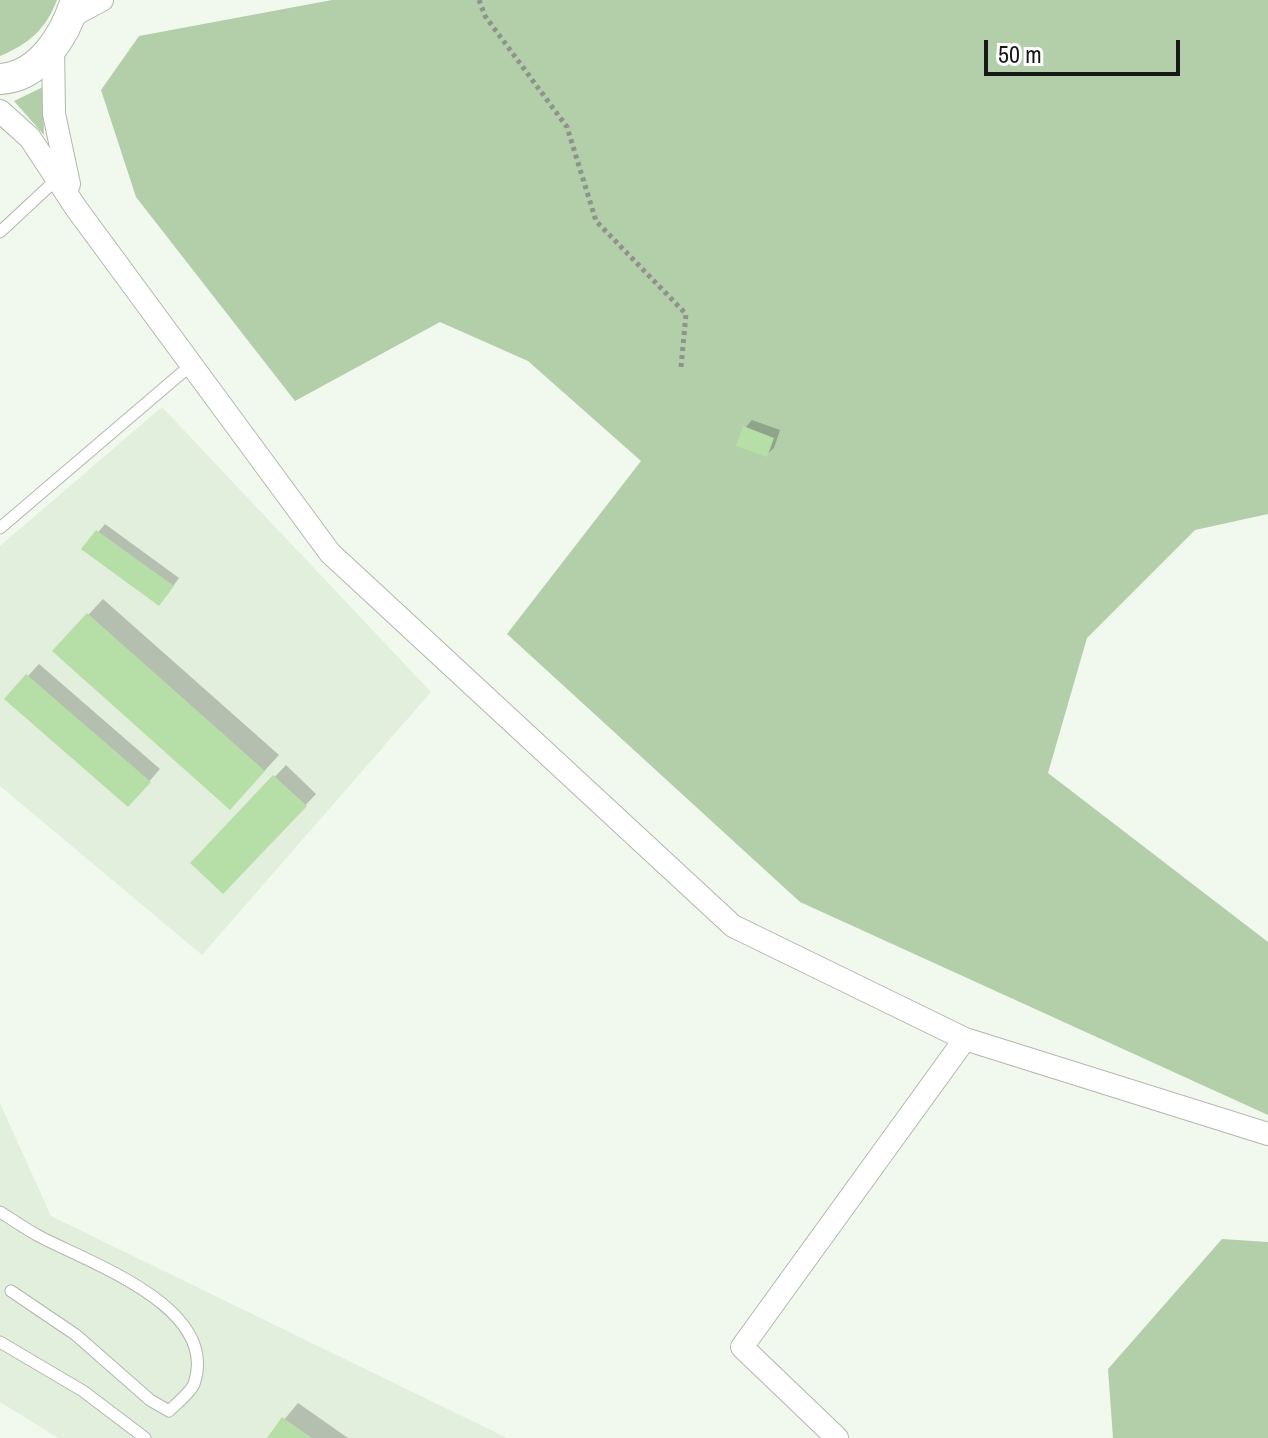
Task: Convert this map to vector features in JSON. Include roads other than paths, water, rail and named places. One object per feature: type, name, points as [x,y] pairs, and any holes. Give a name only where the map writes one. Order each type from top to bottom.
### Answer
[{"type":"main road","points":[[0,79],[29,70],[53,45],[73,9]]},
{"type":"street","points":[[73,9],[102,0]]},
{"type":"street","points":[[53,45],[56,128],[76,208]]},
{"type":"street","points":[[0,111],[30,138],[76,208],[330,553],[733,926],[965,1039],[1268,1134]]},
{"type":"street","points":[[837,1438],[742,1347],[965,1039]]},
{"type":"lane","points":[[0,232],[57,179]]},
{"type":"lane","points":[[0,528],[191,365]]},
{"type":"lane","points":[[0,1212],[36,1235],[140,1285],[182,1324],[196,1349],[194,1385],[169,1411],[150,1400],[76,1335],[11,1291]]},
{"type":"lane","points":[[0,1342],[83,1391],[145,1438]]}]
